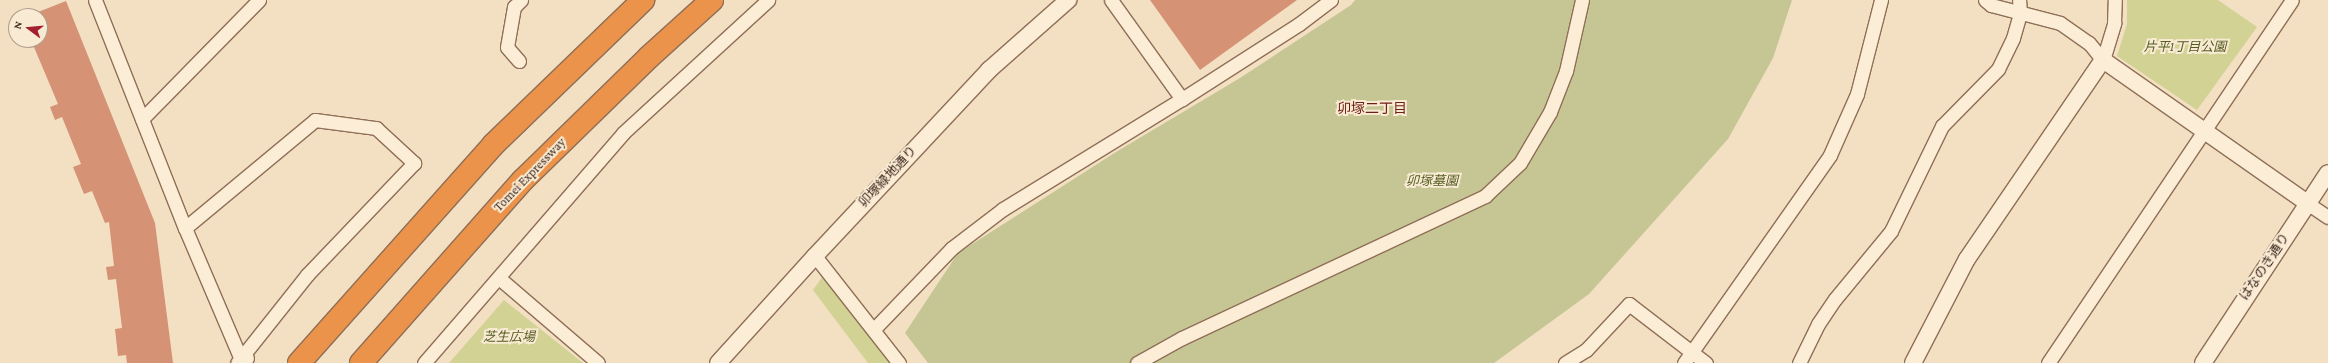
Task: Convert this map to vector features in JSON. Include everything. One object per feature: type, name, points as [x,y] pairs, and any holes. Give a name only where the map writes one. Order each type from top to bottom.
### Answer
[{"type":"highway","points":[[299,363],[493,145],[642,0]]},
{"type":"highway","name":"Tomei Expressway","points":[[361,363],[523,180],[649,57],[712,0]]},
{"type":"street","points":[[95,0],[185,228],[241,360],[307,275],[414,163],[376,128],[315,120],[185,228]]},
{"type":"street","points":[[142,119],[259,0]]},
{"type":"street","points":[[519,61],[507,47],[514,8],[521,0]]},
{"type":"street","points":[[424,363],[623,133],[768,0]]},
{"type":"street","name":"卯塚緑地通り","points":[[718,363],[815,256],[990,70],[1068,0]]},
{"type":"street","points":[[1111,0],[1182,99]]},
{"type":"street","points":[[874,329],[952,248],[1002,209],[1182,99],[1299,24],[1331,0]]},
{"type":"street","points":[[1137,363],[1182,338],[1485,196],[1520,163],[1550,112],[1566,71],[1582,0]]},
{"type":"street","points":[[1688,358],[1830,155],[1857,94],[1881,0]]},
{"type":"street","points":[[1985,0],[1991,5],[2019,7],[2060,23],[2089,42],[2103,60],[2202,131],[2328,217]]},
{"type":"street","points":[[1913,363],[1967,259],[2103,60],[2114,23],[2115,0]]},
{"type":"street","points":[[2048,363],[2202,131],[2292,0]]},
{"type":"street","points":[[1799,363],[1818,324],[1835,299],[1891,231],[1942,126],[1998,69],[2013,38],[2019,7]]},
{"type":"street","name":"はなのき通り","points":[[2203,363],[2328,173]]},
{"type":"street","points":[[815,256],[874,329],[899,363]]},
{"type":"street","points":[[499,278],[598,363]]},
{"type":"street","points":[[1565,363],[1586,350],[1629,304],[1688,358],[1706,363]]},
{"type":"green space","name":"卯塚墓園","points":[[1355,0],[1792,0],[1773,58],[1728,139],[1589,294],[1494,363],[928,363],[905,333],[958,253],[1116,152],[1240,78],[1351,5]]},
{"type":"green space","name":"片平1丁目公園","points":[[2127,0],[2218,0],[2257,27],[2197,110],[2117,56],[2127,24]]},
{"type":"green space","points":[[823,276],[889,363],[868,363],[813,290]]},
{"type":"green space","name":"芝生広場","points":[[504,300],[583,363],[449,363]]},
{"type":"building","points":[[1150,0],[1297,0],[1200,70]]},
{"type":"building","points":[[66,1],[155,223],[173,363],[127,363],[126,355],[118,356],[115,329],[122,328],[116,279],[108,280],[106,267],[114,266],[109,222],[105,223],[92,191],[84,194],[73,167],[81,164],[62,117],[55,120],[50,107],[58,104],[34,48],[48,48],[48,8]]},
{"type":"district","name":"卯塚二丁目","points":[[1372,108]]}]
